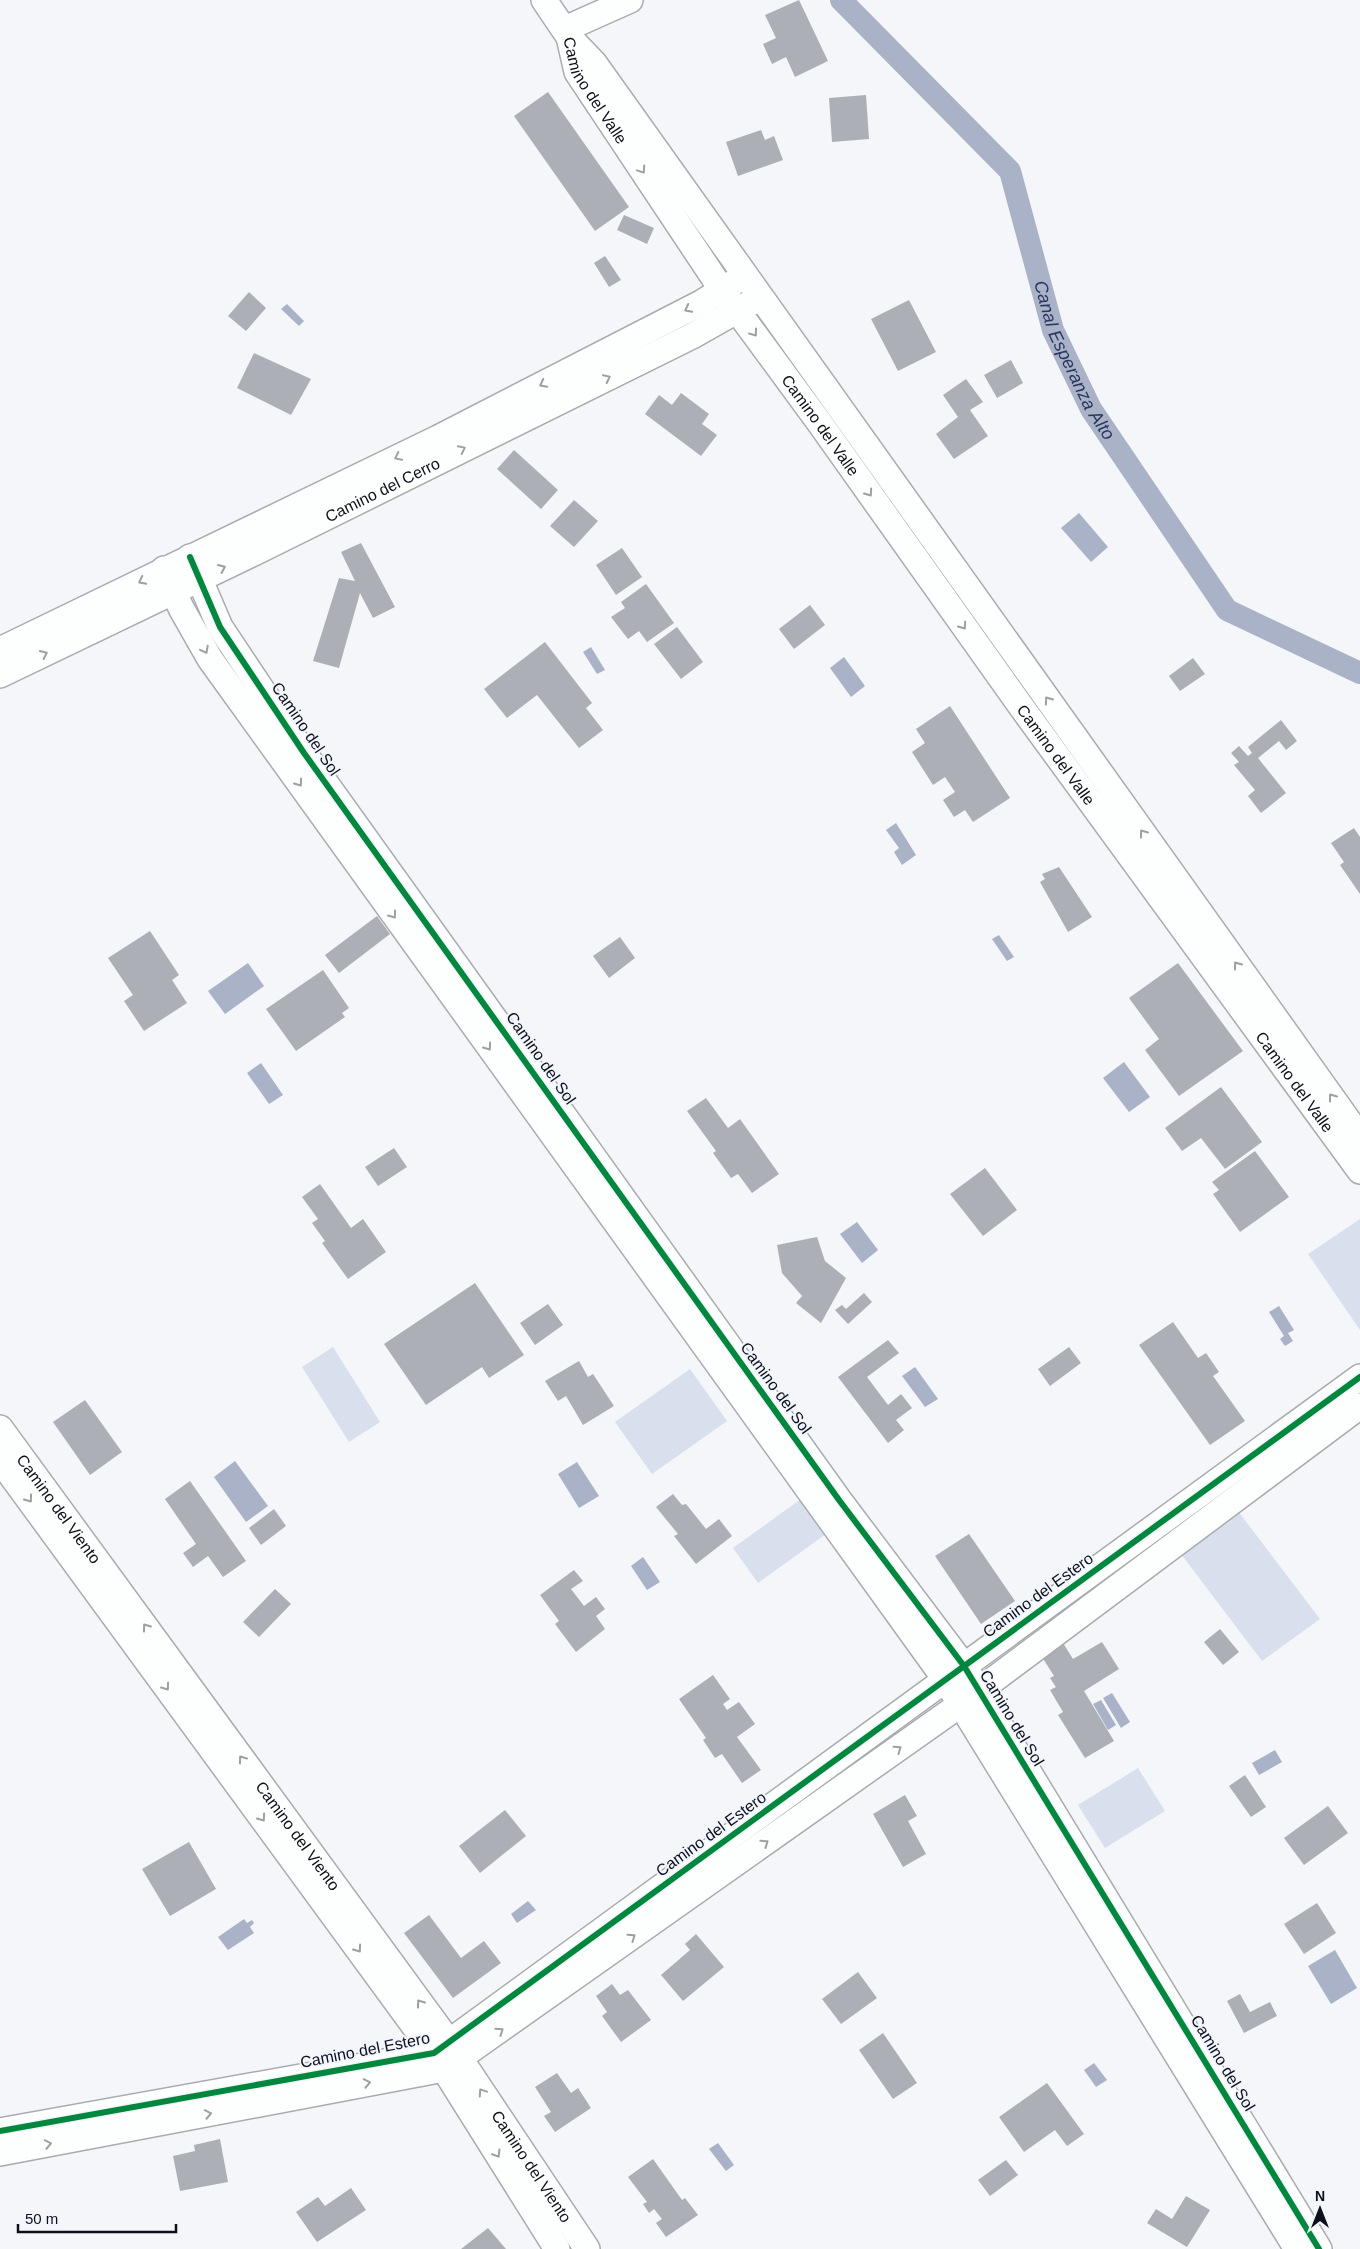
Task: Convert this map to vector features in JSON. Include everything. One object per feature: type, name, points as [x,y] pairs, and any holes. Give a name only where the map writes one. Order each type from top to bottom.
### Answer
[{"type":"street","points":[[544,0],[567,33],[630,0]]},
{"type":"street","name":"Camino del Valle","points":[[567,33],[594,62],[744,275],[1360,1136]]},
{"type":"street","name":"Camino del Valle","points":[[567,33],[577,72],[722,290],[1020,705],[1360,1171]]},
{"type":"street","name":"Camino del Cerro","points":[[0,675],[173,589],[194,568],[722,290],[744,275]]},
{"type":"street","name":"Camino del Cerro","points":[[194,568],[692,336],[760,297]]},
{"type":"street","name":"Camino del Sol","points":[[194,568],[220,627],[304,752],[833,1492],[955,1672],[1297,2249]]},
{"type":"street","name":"Camino del Cerro","points":[[0,650],[91,607],[173,589]]},
{"type":"street","name":"Camino del Sol","points":[[173,589],[221,675],[955,1672]]},
{"type":"street","name":"Camino del Estero","points":[[0,2131],[447,2056],[955,1672],[1360,1377]]},
{"type":"street","name":"Camino del Estero","points":[[0,2153],[447,2056],[970,1697],[1360,1406]]},
{"type":"street","name":"Camino del Viento","points":[[0,1428],[447,2056],[587,2249]]},
{"type":"street","name":"Camino del Viento","points":[[0,1460],[447,2056],[557,2249]]},
{"type":"street","name":"Camino del Sol","points":[[970,1697],[1320,2249]]},
{"type":"shaded area","points":[[1360,1219],[1360,1330],[1308,1254]]},
{"type":"shaded area","points":[[333,1347],[380,1422],[349,1442],[302,1367]]},
{"type":"shaded area","points":[[690,1369],[727,1421],[652,1474],[615,1422]]},
{"type":"shaded area","points":[[801,1499],[826,1534],[758,1583],[733,1548]]},
{"type":"shaded area","points":[[1238,1511],[1320,1619],[1262,1661],[1181,1554]]},
{"type":"shaded area","points":[[1138,1768],[1165,1811],[1105,1848],[1078,1805]]},
{"type":"water","points":[[287,304],[304,321],[299,326],[281,309]]},
{"type":"water","points":[[1079,513],[1108,547],[1091,562],[1061,528]]},
{"type":"water","points":[[591,647],[605,670],[597,674],[583,652]]},
{"type":"water","points":[[844,657],[865,686],[851,697],[830,668]]},
{"type":"water","points":[[896,823],[916,855],[902,865],[894,852],[899,848],[886,830]]},
{"type":"water","points":[[999,935],[1014,957],[1007,961],[992,939]]},
{"type":"water","points":[[248,963],[264,986],[225,1014],[208,991]]},
{"type":"water","points":[[1124,1062],[1150,1097],[1129,1112],[1103,1078]]},
{"type":"water","points":[[261,1063],[283,1095],[269,1104],[247,1073]]},
{"type":"water","points":[[857,1222],[878,1250],[862,1263],[840,1234]]},
{"type":"water","points":[[1279,1306],[1294,1330],[1288,1333],[1293,1341],[1285,1346],[1280,1339],[1284,1336],[1269,1312]]},
{"type":"water","points":[[915,1367],[938,1399],[925,1407],[902,1376]]},
{"type":"water","points":[[235,1461],[268,1506],[246,1522],[214,1477]]},
{"type":"water","points":[[577,1462],[599,1496],[579,1508],[558,1474]]},
{"type":"water","points":[[643,1557],[660,1582],[647,1590],[631,1566]]},
{"type":"water","points":[[1112,1693],[1130,1722],[1121,1728],[1103,1698]]},
{"type":"water","points":[[1101,1700],[1116,1725],[1108,1730],[1093,1704]]},
{"type":"water","points":[[1275,1750],[1282,1762],[1259,1775],[1252,1763]]},
{"type":"water","points":[[528,1901],[536,1910],[517,1923],[511,1914]]},
{"type":"water","points":[[244,1919],[247,1923],[252,1920],[254,1923],[250,1927],[254,1933],[228,1950],[218,1937]]},
{"type":"water","points":[[1335,1950],[1357,1988],[1331,2004],[1308,1966]]},
{"type":"water","points":[[1094,2063],[1107,2080],[1096,2087],[1084,2070]]},
{"type":"water","points":[[718,2143],[734,2165],[726,2171],[709,2149]]},
{"type":"building","points":[[799,0],[828,61],[795,77],[786,57],[772,64],[763,44],[776,38],[765,15]]},
{"type":"building","points":[[548,92],[629,207],[595,231],[514,116]]},
{"type":"building","points":[[866,95],[869,139],[832,142],[829,98]]},
{"type":"building","points":[[761,130],[765,140],[774,136],[783,160],[738,176],[726,142]]},
{"type":"building","points":[[624,215],[654,228],[647,244],[617,230]]},
{"type":"building","points":[[605,256],[621,280],[609,287],[594,263]]},
{"type":"building","points":[[249,292],[266,308],[246,331],[228,316]]},
{"type":"building","points":[[909,300],[936,352],[898,371],[871,319]]},
{"type":"building","points":[[254,353],[311,379],[291,415],[237,388]]},
{"type":"building","points":[[1011,360],[1023,383],[997,398],[984,375]]},
{"type":"building","points":[[966,379],[983,402],[970,410],[988,436],[954,459],[936,434],[958,417],[943,395]]},
{"type":"building","points":[[681,393],[709,414],[702,424],[717,435],[701,456],[645,414],[659,395],[672,405]]},
{"type":"building","points":[[514,450],[558,490],[541,509],[497,469]]},
{"type":"building","points":[[574,500],[598,521],[574,547],[550,526]]},
{"type":"building","points":[[361,543],[395,607],[373,618],[360,593],[339,668],[313,661],[339,578],[355,581],[341,552]]},
{"type":"building","points":[[622,548],[642,577],[616,595],[596,565]]},
{"type":"building","points":[[646,584],[674,623],[647,642],[639,631],[628,639],[611,617],[625,608],[621,602]]},
{"type":"building","points":[[810,605],[825,625],[794,649],[779,629]]},
{"type":"building","points":[[677,627],[703,662],[681,679],[654,644]]},
{"type":"building","points":[[545,642],[592,703],[586,708],[603,730],[579,748],[537,695],[507,718],[484,689]]},
{"type":"building","points":[[1193,658],[1205,674],[1180,691],[1169,676]]},
{"type":"building","points":[[950,706],[1010,798],[973,822],[965,810],[954,817],[943,800],[955,792],[945,777],[933,785],[912,752],[925,743],[916,729]]},
{"type":"building","points":[[1281,720],[1297,741],[1286,750],[1279,741],[1258,758],[1286,793],[1261,813],[1248,796],[1255,790],[1234,765],[1239,762],[1231,753],[1239,746],[1248,756],[1252,753],[1248,747]]},
{"type":"building","points":[[1354,828],[1360,837],[1360,894],[1340,865],[1344,862],[1331,843]]},
{"type":"building","points":[[1059,867],[1092,917],[1068,932],[1040,882],[1045,879],[1042,874]]},
{"type":"building","points":[[377,916],[390,934],[339,973],[325,955]]},
{"type":"building","points":[[150,931],[179,975],[172,980],[187,1003],[144,1031],[124,1001],[133,995],[108,958]]},
{"type":"building","points":[[620,937],[635,958],[609,978],[593,956]]},
{"type":"building","points":[[1178,963],[1243,1051],[1179,1096],[1145,1050],[1159,1039],[1129,998]]},
{"type":"building","points":[[323,970],[349,1008],[342,1013],[345,1017],[296,1051],[266,1009]]},
{"type":"building","points":[[1221,1087],[1262,1142],[1225,1169],[1201,1138],[1182,1151],[1165,1128]]},
{"type":"building","points":[[706,1098],[728,1128],[740,1119],[779,1174],[752,1193],[738,1174],[731,1178],[713,1153],[716,1151],[687,1111]]},
{"type":"building","points":[[394,1148],[407,1167],[378,1186],[365,1167]]},
{"type":"building","points":[[1255,1151],[1289,1197],[1240,1232],[1213,1194],[1219,1190],[1212,1182]]},
{"type":"building","points":[[985,1168],[1017,1210],[983,1236],[950,1194]]},
{"type":"building","points":[[320,1184],[351,1228],[363,1219],[386,1252],[348,1279],[322,1243],[325,1241],[312,1223],[318,1219],[302,1197]]},
{"type":"building","points":[[817,1237],[825,1261],[846,1278],[821,1323],[796,1303],[802,1296],[782,1273],[777,1245]]},
{"type":"building","points":[[475,1283],[524,1355],[489,1378],[482,1367],[426,1405],[384,1344]]},
{"type":"building","points":[[864,1293],[872,1302],[848,1324],[835,1310],[842,1305],[846,1309]]},
{"type":"building","points":[[548,1304],[563,1325],[535,1345],[520,1323]]},
{"type":"building","points":[[1173,1322],[1198,1358],[1206,1353],[1219,1372],[1213,1376],[1245,1421],[1210,1445],[1139,1345]]},
{"type":"building","points":[[888,1340],[899,1353],[867,1377],[888,1405],[901,1394],[912,1408],[896,1420],[904,1430],[888,1443],[838,1377]]},
{"type":"building","points":[[1069,1347],[1081,1363],[1050,1386],[1038,1369]]},
{"type":"building","points":[[579,1361],[588,1377],[593,1374],[614,1406],[583,1425],[566,1396],[558,1401],[545,1381]]},
{"type":"building","points":[[85,1400],[122,1452],[90,1475],[53,1422]]},
{"type":"building","points":[[190,1481],[246,1561],[223,1577],[208,1556],[193,1567],[183,1553],[196,1544],[165,1499]]},
{"type":"building","points":[[673,1494],[682,1505],[686,1504],[706,1529],[719,1519],[732,1536],[696,1564],[674,1536],[678,1534],[656,1507]]},
{"type":"building","points":[[274,1509],[286,1526],[261,1545],[249,1528]]},
{"type":"building","points":[[969,1534],[1015,1601],[981,1624],[935,1556]]},
{"type":"building","points":[[574,1570],[583,1581],[571,1589],[584,1606],[596,1597],[605,1609],[596,1616],[605,1629],[576,1652],[555,1624],[559,1621],[540,1595]]},
{"type":"building","points":[[275,1589],[291,1604],[259,1637],[243,1622]]},
{"type":"building","points":[[1220,1629],[1239,1652],[1223,1665],[1204,1642]]},
{"type":"building","points":[[1102,1642],[1119,1669],[1084,1691],[1114,1741],[1085,1758],[1058,1715],[1063,1712],[1050,1690],[1056,1687],[1050,1678],[1054,1676],[1042,1657],[1063,1643],[1073,1659]]},
{"type":"building","points":[[713,1675],[730,1699],[723,1704],[727,1710],[739,1702],[755,1724],[737,1737],[761,1770],[742,1783],[722,1754],[715,1758],[703,1740],[706,1738],[679,1699]]},
{"type":"building","points":[[1245,1775],[1266,1807],[1251,1817],[1229,1786]]},
{"type":"building","points":[[905,1795],[917,1816],[908,1821],[926,1854],[903,1867],[873,1814]]},
{"type":"building","points":[[1328,1806],[1348,1833],[1304,1865],[1284,1838]]},
{"type":"building","points":[[505,1810],[526,1836],[480,1873],[459,1846]]},
{"type":"building","points":[[189,1842],[216,1889],[170,1916],[142,1869]]},
{"type":"building","points":[[1317,1903],[1336,1933],[1304,1954],[1284,1924]]},
{"type":"building","points":[[429,1915],[461,1958],[484,1941],[501,1963],[453,1998],[404,1933]]},
{"type":"building","points":[[696,1934],[724,1967],[683,2001],[661,1975],[690,1950],[685,1944]]},
{"type":"building","points":[[858,1972],[877,1998],[841,2024],[822,1999]]},
{"type":"building","points":[[612,1984],[620,1995],[628,1990],[651,2020],[621,2042],[602,2016],[607,2012],[596,1996]]},
{"type":"building","points":[[1240,1994],[1250,2012],[1270,2002],[1277,2016],[1244,2033],[1227,2001]]},
{"type":"building","points":[[883,2033],[917,2083],[893,2099],[859,2050]]},
{"type":"building","points":[[557,2073],[571,2093],[578,2088],[591,2108],[555,2132],[544,2116],[551,2112],[535,2087]]},
{"type":"building","points":[[1047,2083],[1084,2134],[1067,2146],[1055,2130],[1024,2152],[999,2117]]},
{"type":"building","points":[[220,2139],[228,2182],[180,2191],[173,2156],[195,2151],[194,2145]]},
{"type":"building","points":[[653,2159],[682,2200],[685,2198],[698,2215],[666,2237],[656,2223],[662,2219],[654,2209],[649,2213],[643,2204],[647,2202],[628,2177]]},
{"type":"building","points":[[1006,2160],[1018,2175],[990,2196],[978,2180]]},
{"type":"building","points":[[351,2188],[366,2210],[317,2242],[296,2212],[318,2197],[325,2206]]},
{"type":"building","points":[[1186,2196],[1210,2210],[1187,2247],[1147,2223],[1156,2209],[1172,2219]]},
{"type":"building","points":[[488,2228],[506,2249],[461,2249]]},
{"type":"waterway","name":"Canal Esperanza Alto","points":[[841,0],[1010,171],[1053,330],[1091,409],[1227,610],[1360,673]]},
{"type":"cycle path","points":[[190,557],[220,627],[304,753],[839,1500],[964,1666],[1319,2249]]},
{"type":"cycle path","points":[[0,2131],[434,2053],[1360,1377]]}]
